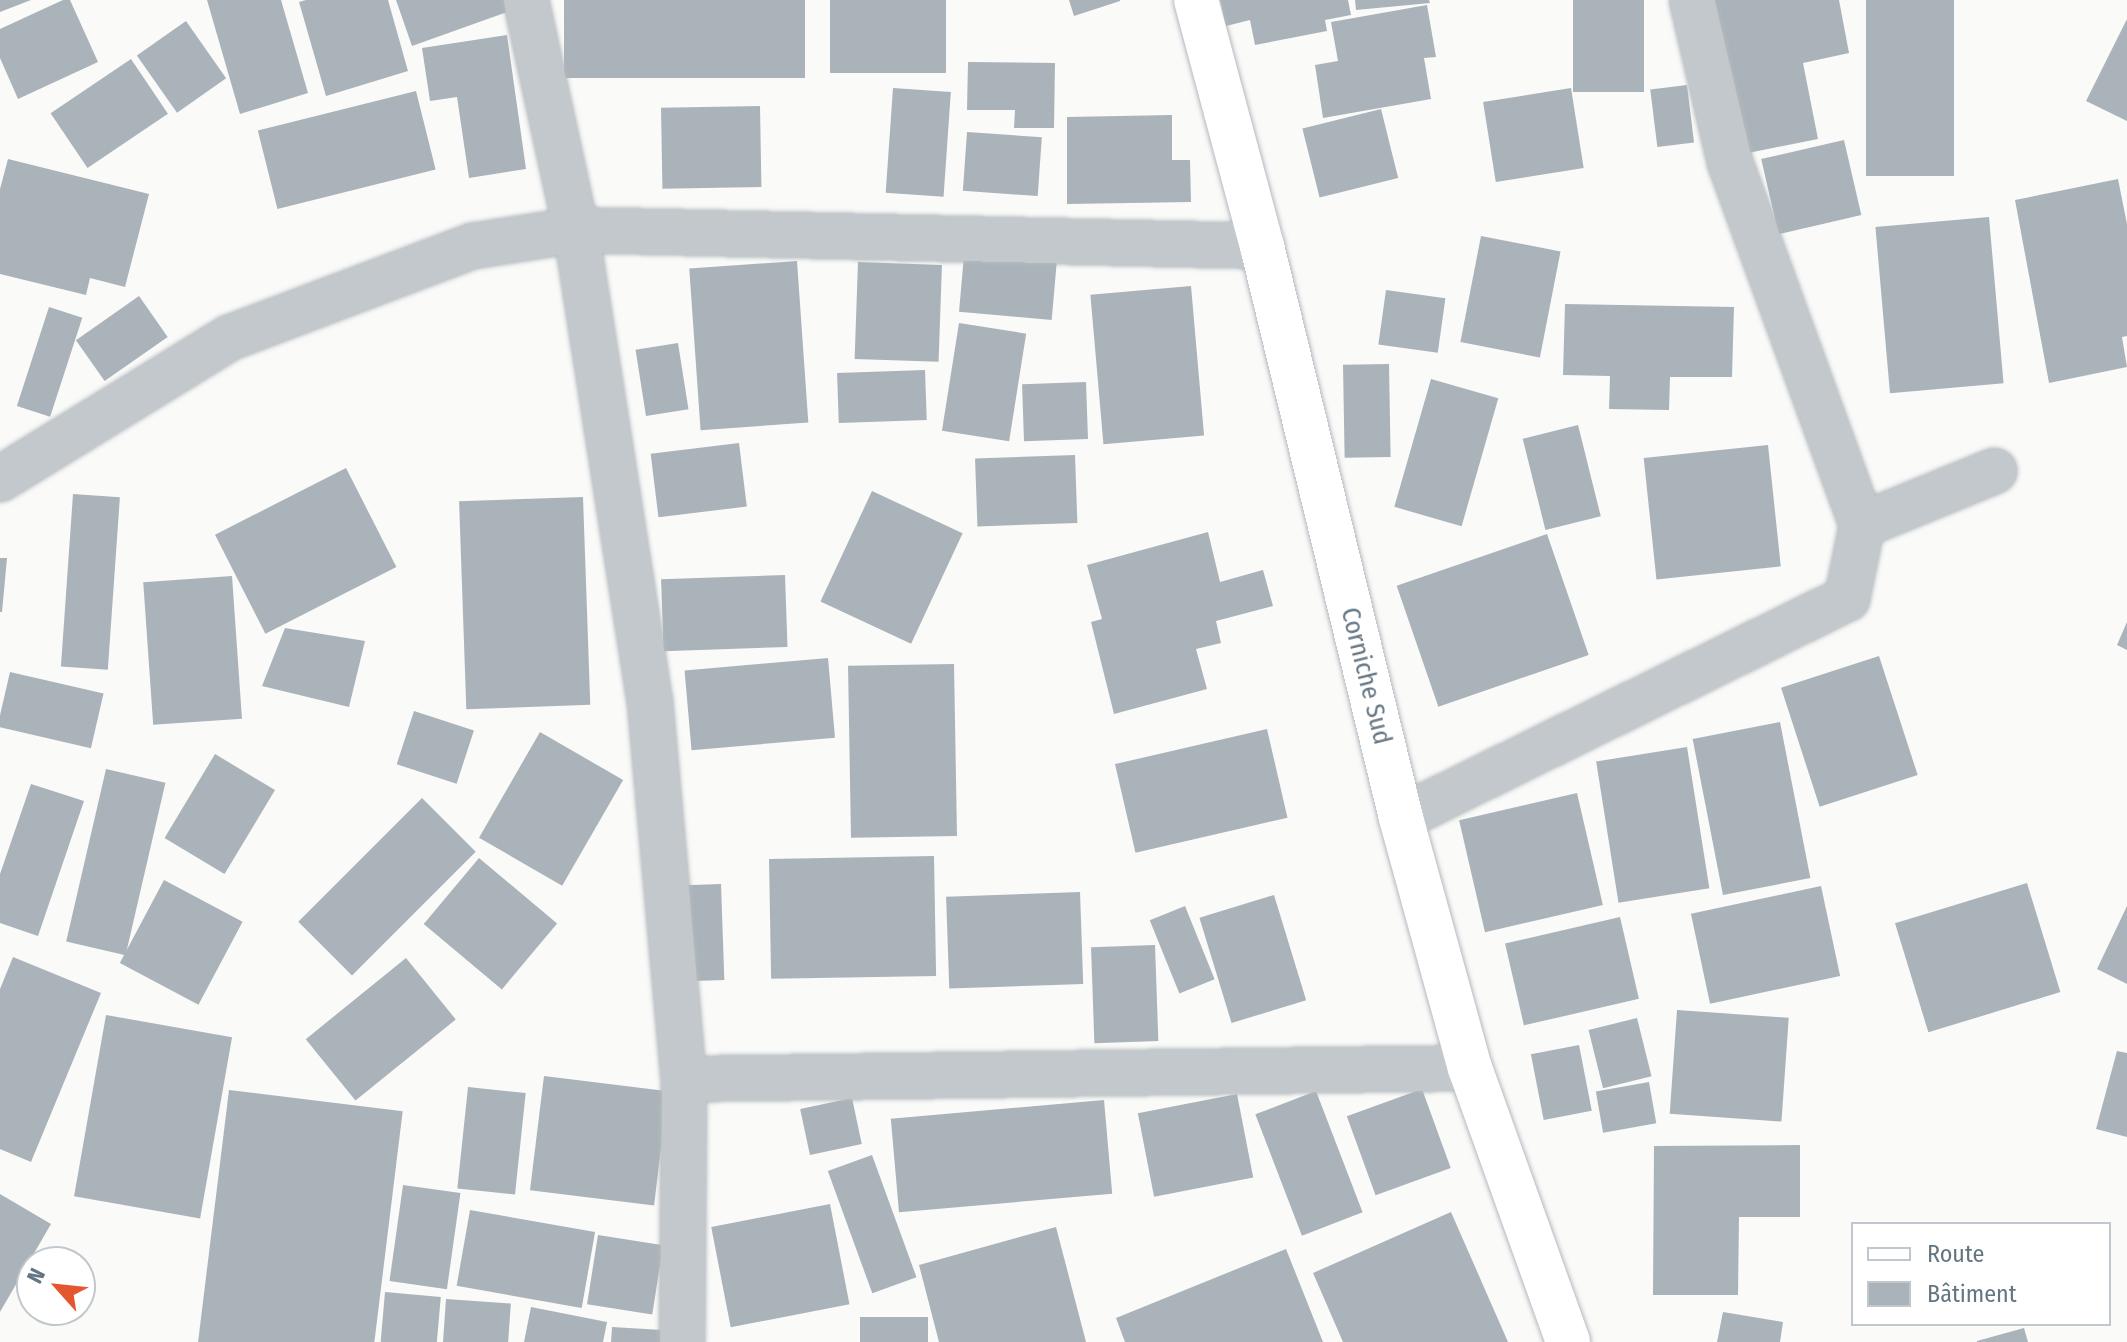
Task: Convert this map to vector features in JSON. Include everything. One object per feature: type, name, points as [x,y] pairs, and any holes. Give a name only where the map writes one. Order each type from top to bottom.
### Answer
[{"type":"main road","name":"Corniche Sud","points":[[1196,0],[1262,246],[1401,818],[1470,1068],[1568,1342]]},
{"type":"street","points":[[526,0],[576,230],[650,701],[684,1079],[682,1342]]},
{"type":"street","points":[[1401,818],[1847,599],[1862,525],[1730,162],[1692,0]]},
{"type":"street","points":[[0,479],[229,338],[473,246],[576,230],[1262,246]]},
{"type":"street","points":[[1862,525],[1994,471]]},
{"type":"street","points":[[684,1079],[1470,1068]]},
{"type":"building","points":[[0,0],[31,0],[0,12]]},
{"type":"building","points":[[63,0],[70,0],[98,62],[18,99],[0,58],[0,29]]},
{"type":"building","points":[[207,0],[281,0],[308,93],[240,114]]},
{"type":"building","points":[[388,0],[408,71],[326,96],[299,2]]},
{"type":"building","points":[[396,0],[506,0],[510,11],[412,46]]},
{"type":"building","points":[[564,0],[805,0],[805,78],[564,78]]},
{"type":"building","points":[[830,0],[946,0],[946,73],[830,73]]},
{"type":"building","points":[[1069,0],[1120,0],[1120,1],[1074,16]]},
{"type":"building","points":[[1220,0],[1348,0],[1351,15],[1325,20],[1327,31],[1255,45],[1250,20],[1226,26]]},
{"type":"building","points":[[1355,0],[1429,0],[1430,3],[1356,10]]},
{"type":"building","points":[[1573,0],[1644,0],[1644,92],[1573,92]]},
{"type":"building","points":[[1713,0],[1839,0],[1849,53],[1803,63],[1818,139],[1743,154]]},
{"type":"building","points":[[1866,0],[1954,0],[1954,176],[1866,176]]},
{"type":"building","points":[[1427,5],[1436,57],[1424,58],[1431,99],[1323,118],[1315,65],[1338,61],[1331,22]]},
{"type":"building","points":[[2127,19],[2127,121],[2086,101]]},
{"type":"building","points":[[186,21],[226,78],[177,113],[137,55]]},
{"type":"building","points":[[507,35],[526,169],[469,178],[457,97],[430,101],[422,48]]},
{"type":"building","points":[[131,59],[168,114],[87,168],[51,113]]},
{"type":"building","points":[[968,62],[1055,63],[1054,128],[1014,128],[1015,110],[967,110]]},
{"type":"building","points":[[1687,85],[1694,143],[1657,147],[1650,90]]},
{"type":"building","points":[[893,88],[951,92],[944,197],[886,193]]},
{"type":"building","points":[[1571,88],[1584,168],[1496,182],[1483,102]]},
{"type":"building","points":[[416,91],[436,170],[277,209],[258,130]]},
{"type":"building","points":[[760,106],[761,187],[662,189],[661,108]]},
{"type":"building","points":[[1381,109],[1398,178],[1320,197],[1302,129]]},
{"type":"building","points":[[1172,115],[1172,160],[1190,160],[1191,202],[1067,204],[1067,117]]},
{"type":"building","points":[[967,132],[1042,137],[1038,196],[963,191]]},
{"type":"building","points":[[1844,140],[1861,215],[1778,234],[1761,159]]},
{"type":"building","points":[[8,159],[149,194],[125,287],[90,278],[86,295],[0,274],[0,189]]},
{"type":"building","points":[[2118,179],[2127,224],[2127,336],[2122,337],[2127,367],[2049,383],[2015,200]]},
{"type":"building","points":[[1989,217],[2004,383],[1890,393],[1875,227]]},
{"type":"building","points":[[1481,236],[1561,251],[1540,357],[1460,342]]},
{"type":"building","points":[[964,255],[1057,263],[1052,320],[959,312]]},
{"type":"building","points":[[797,261],[808,423],[701,430],[689,269]]},
{"type":"building","points":[[858,262],[942,265],[939,362],[855,359]]},
{"type":"building","points":[[1191,286],[1204,435],[1103,444],[1090,295]]},
{"type":"building","points":[[1386,290],[1445,298],[1438,353],[1378,344]]},
{"type":"building","points":[[139,296],[168,337],[105,381],[76,340]]},
{"type":"building","points":[[1565,304],[1734,307],[1732,377],[1670,377],[1669,410],[1609,409],[1610,376],[1563,375]]},
{"type":"building","points":[[49,307],[82,318],[50,417],[17,406]]},
{"type":"building","points":[[959,323],[1026,334],[1009,441],[942,431]]},
{"type":"building","points":[[678,343],[688,409],[646,416],[636,350]]},
{"type":"building","points":[[1389,364],[1391,457],[1345,458],[1343,365]]},
{"type":"building","points":[[925,370],[927,420],[839,423],[837,373]]},
{"type":"building","points":[[1431,379],[1498,398],[1462,526],[1394,507]]},
{"type":"building","points":[[1086,382],[1088,439],[1024,441],[1022,384]]},
{"type":"building","points":[[1578,425],[1601,516],[1545,530],[1523,439]]},
{"type":"building","points":[[739,443],[747,507],[658,517],[651,454]]},
{"type":"building","points":[[1768,445],[1781,566],[1656,579],[1644,458]]},
{"type":"building","points":[[1075,455],[1077,523],[977,526],[975,458]]},
{"type":"building","points":[[346,468],[396,567],[265,634],[215,535]]},
{"type":"building","points":[[872,491],[963,533],[911,644],[820,602]]},
{"type":"building","points":[[73,494],[120,497],[108,670],[61,667]]},
{"type":"building","points":[[583,497],[590,705],[466,709],[459,501]]},
{"type":"building","points":[[1208,532],[1220,582],[1263,570],[1273,606],[1216,621],[1221,643],[1196,649],[1207,689],[1114,714],[1091,622],[1102,619],[1087,565]]},
{"type":"building","points":[[1547,534],[1589,655],[1438,707],[1397,586]]},
{"type":"building","points":[[0,558],[7,558],[2,612],[0,612]]},
{"type":"building","points":[[785,575],[788,647],[664,651],[661,579]]},
{"type":"building","points":[[232,576],[242,719],[153,725],[143,582]]},
{"type":"building","points":[[2127,622],[2127,650],[2117,645]]},
{"type":"building","points":[[285,628],[365,641],[349,707],[262,686]]},
{"type":"building","points":[[1879,656],[1918,775],[1820,807],[1781,688]]},
{"type":"building","points":[[828,658],[835,738],[692,750],[685,671]]},
{"type":"building","points":[[954,664],[957,836],[851,838],[848,666]]},
{"type":"building","points":[[10,672],[104,694],[91,748],[0,727]]},
{"type":"building","points":[[414,711],[474,730],[457,784],[397,764]]},
{"type":"building","points":[[1780,722],[1810,878],[1723,895],[1693,739]]},
{"type":"building","points":[[1267,729],[1287,818],[1135,853],[1115,764]]},
{"type":"building","points":[[540,732],[623,780],[562,886],[479,838]]},
{"type":"building","points":[[1687,747],[1709,888],[1619,903],[1596,761]]},
{"type":"building","points":[[215,754],[275,790],[225,874],[165,838]]},
{"type":"building","points":[[106,769],[165,783],[126,955],[66,941]]},
{"type":"building","points":[[31,784],[84,801],[38,936],[0,923],[0,874]]},
{"type":"building","points":[[1577,793],[1603,905],[1485,932],[1459,820]]},
{"type":"building","points":[[422,798],[476,852],[352,975],[298,922]]},
{"type":"building","points":[[934,856],[936,976],[771,979],[769,859]]},
{"type":"building","points":[[479,858],[557,924],[502,989],[424,924]]},
{"type":"building","points":[[164,880],[243,922],[198,1005],[120,963]]},
{"type":"building","points":[[2027,883],[2060,992],[1928,1032],[1895,923]]},
{"type":"building","points":[[721,884],[724,980],[687,981],[684,885]]},
{"type":"building","points":[[1821,886],[1840,976],[1710,1004],[1691,914]]},
{"type":"building","points":[[1080,892],[1083,984],[949,989],[946,897]]},
{"type":"building","points":[[1274,895],[1306,1000],[1232,1023],[1199,918]]},
{"type":"building","points":[[1185,906],[1215,979],[1179,993],[1150,920]]},
{"type":"building","points":[[2127,906],[2127,984],[2097,969]]},
{"type":"building","points":[[1620,917],[1639,999],[1524,1025],[1505,944]]},
{"type":"building","points":[[1155,945],[1158,1041],[1094,1043],[1091,947]]},
{"type":"building","points":[[13,957],[101,993],[31,1162],[0,1149],[0,989]]},
{"type":"building","points":[[406,958],[456,1019],[355,1101],[306,1039]]},
{"type":"building","points":[[1677,1010],[1789,1018],[1781,1122],[1670,1114]]},
{"type":"building","points":[[106,1015],[232,1037],[200,1218],[74,1196]]},
{"type":"building","points":[[1637,1018],[1652,1076],[1603,1088],[1588,1030]]},
{"type":"building","points":[[1579,1045],[1592,1111],[1544,1120],[1531,1054]]},
{"type":"building","points":[[2117,1051],[2127,1053],[2127,1137],[2096,1129]]},
{"type":"building","points":[[544,1076],[668,1091],[654,1205],[530,1190]]},
{"type":"building","points":[[1649,1082],[1656,1123],[1603,1133],[1596,1091]]},
{"type":"building","points":[[468,1087],[526,1093],[515,1195],[457,1188]]},
{"type":"building","points":[[1422,1089],[1451,1168],[1376,1195],[1347,1116]]},
{"type":"building","points":[[229,1090],[403,1111],[374,1342],[198,1342]]},
{"type":"building","points":[[1316,1091],[1363,1212],[1302,1236],[1255,1114]]},
{"type":"building","points":[[1237,1094],[1253,1177],[1154,1197],[1138,1113]]},
{"type":"building","points":[[852,1098],[862,1144],[810,1155],[800,1109]]},
{"type":"building","points":[[1104,1100],[1112,1194],[899,1212],[891,1119]]},
{"type":"building","points":[[1800,1145],[1800,1217],[1739,1217],[1738,1295],[1653,1295],[1654,1146]]},
{"type":"building","points":[[872,1155],[916,1277],[872,1293],[828,1171]]},
{"type":"building","points":[[403,1185],[460,1193],[447,1289],[390,1281]]},
{"type":"building","points":[[0,1194],[51,1224],[38,1246],[16,1246],[16,1284],[0,1312]]},
{"type":"building","points":[[830,1204],[849,1304],[731,1327],[711,1227]]},
{"type":"building","points":[[470,1210],[595,1232],[582,1308],[457,1286]]},
{"type":"building","points":[[1451,1212],[1508,1342],[1343,1342],[1313,1273]]},
{"type":"building","points":[[1056,1227],[1086,1342],[939,1342],[919,1265]]},
{"type":"building","points":[[598,1235],[663,1245],[652,1314],[587,1304]]},
{"type":"building","points":[[1286,1249],[1323,1342],[1125,1342],[1116,1318]]},
{"type":"building","points":[[385,1292],[441,1297],[437,1342],[381,1342]]},
{"type":"building","points":[[446,1299],[511,1304],[508,1342],[443,1342]]},
{"type":"building","points":[[531,1307],[607,1322],[603,1342],[524,1342]]},
{"type":"building","points":[[1723,1312],[1783,1322],[1780,1342],[1717,1342]]},
{"type":"building","points":[[860,1317],[928,1317],[928,1342],[860,1342]]},
{"type":"building","points":[[612,1327],[662,1330],[662,1342],[611,1342]]},
{"type":"building","points":[[2024,1328],[2028,1342],[1977,1342],[1977,1341]]}]
